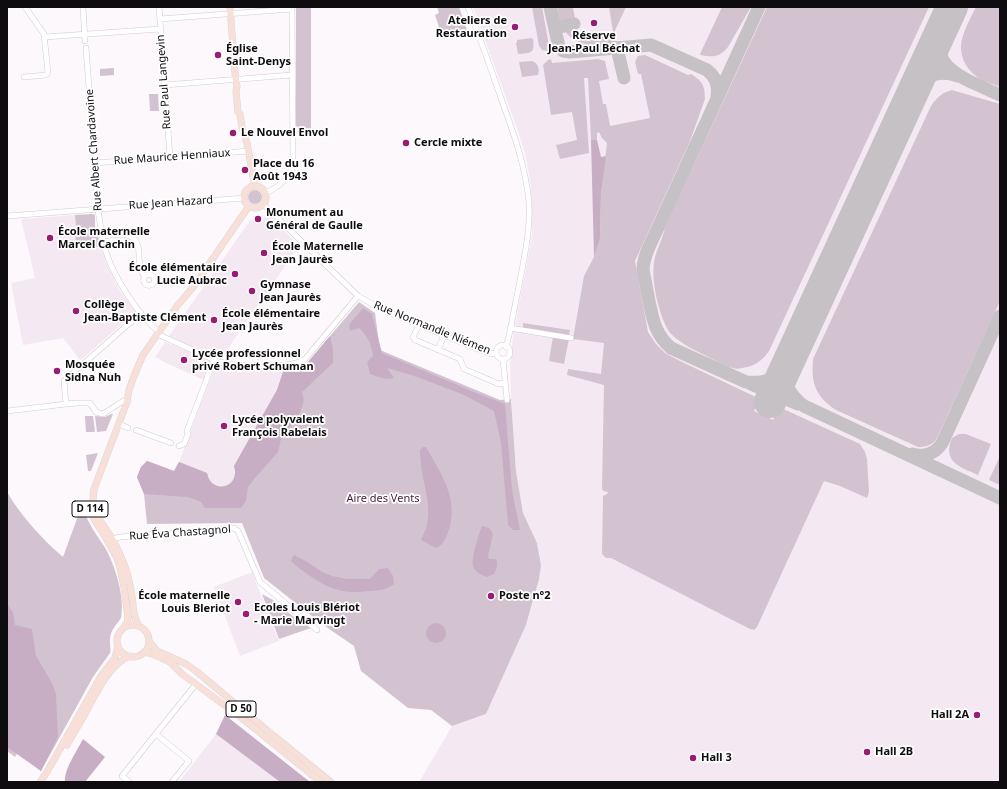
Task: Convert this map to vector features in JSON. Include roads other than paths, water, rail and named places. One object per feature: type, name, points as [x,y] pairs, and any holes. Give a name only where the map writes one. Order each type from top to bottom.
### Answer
[{"type":"main road","points":[[230,10],[236,80],[237,86],[240,90],[242,107],[240,114],[249,151],[255,187]]},
{"type":"main road","points":[[249,188],[260,188],[265,193],[266,199],[264,204],[258,208],[249,206],[244,198],[246,191],[249,188]]},
{"type":"main road","name":"D 114","points":[[124,627],[128,618],[122,575],[113,550],[91,511],[89,496],[93,482],[123,401],[147,349],[177,306],[194,286],[249,206]]},
{"type":"main road","name":"D 114","points":[[129,390],[127,402],[94,490],[93,504],[96,515],[112,540],[125,565],[130,586],[134,617],[139,626]]},
{"type":"main road","points":[[131,625],[139,626],[147,634],[149,641],[144,652],[122,660],[110,673],[51,772],[42,781],[101,676],[115,658],[118,646],[117,637],[121,630],[124,627],[131,625]]},
{"type":"main road","name":"D 50","points":[[149,641],[157,651],[186,664],[196,671],[331,782]]},
{"type":"main road","points":[[118,646],[121,651],[130,656]]},
{"type":"main road","name":"D 50","points":[[144,652],[154,654],[165,660],[238,715],[321,782]]},
{"type":"street","points":[[24,77],[46,75],[48,73],[44,34],[25,7]]},
{"type":"street","points":[[83,7],[85,41]]},
{"type":"street","name":"Rue Paul Langevin","points":[[159,7],[170,157]]},
{"type":"street","points":[[468,7],[512,127],[520,153],[529,204],[527,241],[506,347],[509,350],[509,354],[503,359]]},
{"type":"street","points":[[160,19],[230,10],[292,8],[292,168],[290,173],[279,186],[265,193]]},
{"type":"street","points":[[45,37],[160,29]]},
{"type":"street","name":"Rue Albert Chardavoine","points":[[86,48],[98,209],[102,236],[113,270],[126,293],[158,333],[214,360],[226,364],[260,366],[299,362],[304,360],[358,296]]},
{"type":"street","points":[[164,85],[292,75]]},
{"type":"street","name":"Rue Maurice Henniaux","points":[[95,163],[249,151]]},
{"type":"street","name":"Rue Jean Hazard","points":[[7,216],[244,198]]},
{"type":"street","name":"Rue Normandie Niémen","points":[[264,204],[358,296],[381,309],[444,336],[488,353],[496,354]]},
{"type":"street","points":[[102,236],[126,235],[135,239],[138,245],[140,270],[144,276]]},
{"type":"street","points":[[66,404],[64,381],[141,313]]},
{"type":"street","points":[[419,325],[413,337],[415,340],[460,359],[464,369],[499,384],[505,383]]},
{"type":"street","points":[[510,328],[571,338]]},
{"type":"street","points":[[438,350],[444,336]]},
{"type":"street","points":[[503,359],[496,354],[497,349],[500,346],[506,347]]},
{"type":"street","points":[[503,359],[507,400]]},
{"type":"street","points":[[179,446],[184,444],[188,434],[187,430],[214,360]]},
{"type":"street","points":[[7,411],[66,404],[90,403],[96,412],[103,414],[123,401]]},
{"type":"street","points":[[119,424],[128,428]]},
{"type":"street","points":[[136,430],[171,443]]},
{"type":"street","name":"Rue Éva Chastagnol","points":[[112,540],[120,538],[234,528],[238,531],[260,582],[317,630]]},
{"type":"street","points":[[129,782],[122,776],[196,684]]},
{"type":"street","points":[[156,734],[189,761],[172,782]]},
{"type":"place","name":"Réserve Jean-Paul Béchat","points":[[594,23]]},
{"type":"place","name":"Ateliers de Restauration","points":[[515,27]]},
{"type":"place","name":"Église Saint-Denys","points":[[218,55]]},
{"type":"place","name":"Le Nouvel Envol","points":[[233,133]]},
{"type":"place","name":"Cercle mixte","points":[[406,143]]},
{"type":"place","name":"Place du 16 Août 1943","points":[[245,170]]},
{"type":"place","name":"Monument au Général de Gaulle","points":[[258,219]]},
{"type":"place","name":"École maternelle Marcel Cachin","points":[[50,238]]},
{"type":"place","name":"École Maternelle Jean Jaurès","points":[[264,253]]},
{"type":"place","name":"École élémentaire Lucie Aubrac","points":[[235,274]]},
{"type":"place","name":"Gymnase Jean Jaurès","points":[[252,291]]},
{"type":"place","name":"Collège Jean-Baptiste Clément","points":[[76,311]]},
{"type":"place","name":"École élémentaire Jean Jaurès","points":[[214,320]]},
{"type":"place","name":"Lycée professionnel privé Robert Schuman","points":[[184,360]]},
{"type":"place","name":"Mosquée Sidna Nuh","points":[[57,371]]},
{"type":"place","name":"Lycée polyvalent François Rabelais","points":[[224,426]]},
{"type":"place","name":"Poste n°2","points":[[491,596]]},
{"type":"place","name":"École maternelle Louis Bleriot","points":[[238,602]]},
{"type":"place","name":"Ecoles Louis Blériot - Marie Marvingt","points":[[246,614]]},
{"type":"place","name":"Hall 2A","points":[[977,715]]},
{"type":"place","name":"Hall 2B","points":[[867,752]]},
{"type":"place","name":"Hall 3","points":[[693,758]]},
{"type":"park label","name":"Aire des Vents","points":[[383,499]]}]
